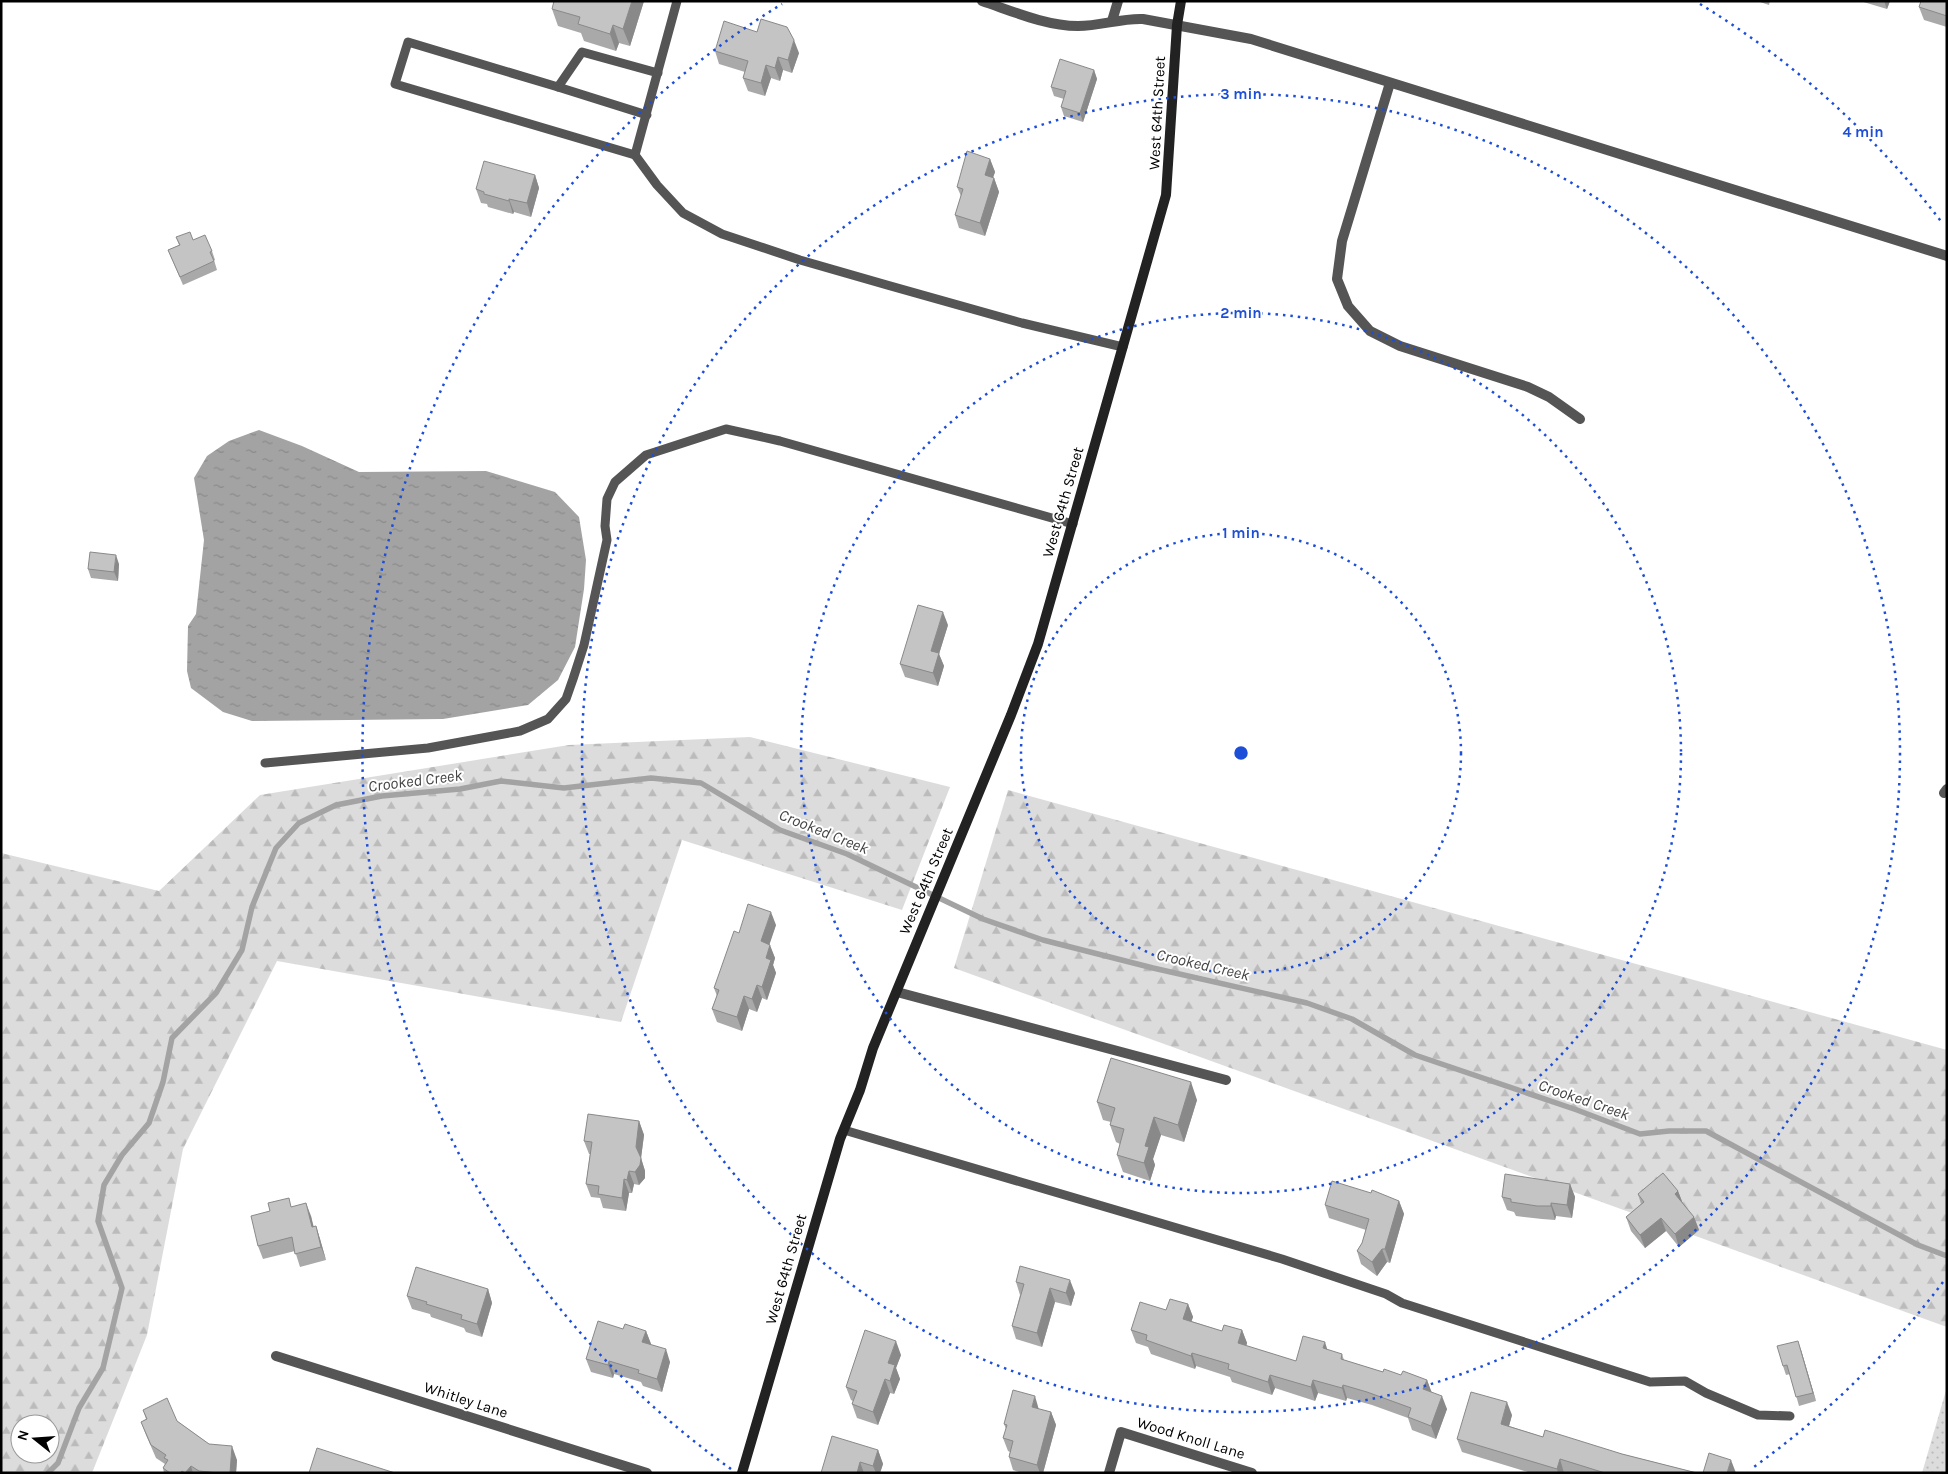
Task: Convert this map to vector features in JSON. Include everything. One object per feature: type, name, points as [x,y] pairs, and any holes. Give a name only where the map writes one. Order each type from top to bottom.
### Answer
[{"type":"street","points":[[983,1],[1061,25],[1094,26],[1112,21],[1143,19],[1251,39],[1947,256]]},
{"type":"street","points":[[1112,21],[1118,1]]},
{"type":"street","name":"West 64th Street","points":[[742,1473],[844,1130],[860,1090],[873,1048],[1012,715],[1038,644],[1166,195],[1181,1]]},
{"type":"street","points":[[1390,83],[1342,241],[1337,279],[1348,306],[1370,331],[1400,346],[1528,387],[1549,396],[1580,419]]},
{"type":"street","points":[[897,992],[1226,1080]]},
{"type":"street","name":"Whitley Lane","points":[[276,1356],[647,1473]]},
{"type":"street","name":"Wood Knoll Lane","points":[[1109,1473],[1121,1432],[1252,1473]]},
{"type":"lane","points":[[635,155],[677,1]]},
{"type":"lane","points":[[647,115],[408,42],[395,84],[635,155],[683,213],[722,234],[800,260],[887,285],[1022,323],[1123,347]]},
{"type":"lane","points":[[558,87],[582,52],[658,73]]},
{"type":"lane","points":[[265,763],[428,748],[520,731],[548,719],[566,699],[584,645],[607,540],[605,526],[607,498],[615,482],[646,455],[726,429],[780,441],[1073,524]]},
{"type":"lane","points":[[844,1130],[1282,1259],[1386,1294],[1402,1303],[1650,1382],[1686,1381],[1706,1393],[1758,1415],[1790,1416]]},
{"type":"green space","points":[[750,737],[950,787],[902,910],[682,840],[621,1022],[277,961],[183,1149],[147,1335],[92,1473],[1,1473],[1,853],[159,891],[260,795],[569,745]]},
{"type":"green space","points":[[1008,790],[1947,1050],[1947,1327],[954,968]]},
{"type":"green space","points":[[1947,1387],[1947,1473],[1922,1473]]},
{"type":"water","points":[[259,430],[302,446],[359,472],[486,471],[555,492],[579,517],[586,560],[584,589],[575,647],[558,680],[528,705],[443,719],[252,721],[223,712],[191,688],[187,671],[188,626],[196,614],[204,540],[194,478],[207,456],[229,441]]},
{"type":"building","points":[[554,1],[632,1],[623,29],[613,25],[610,34],[578,24],[580,17],[552,9]]},
{"type":"building","points":[[1921,1],[1947,1],[1947,16],[1919,7]]},
{"type":"building","points":[[761,19],[787,27],[794,40],[788,60],[778,57],[775,68],[766,65],[761,83],[743,78],[748,61],[715,51],[724,21],[757,32]]},
{"type":"building","points":[[1060,59],[1094,70],[1080,113],[1061,107],[1066,91],[1051,87]]},
{"type":"building","points":[[967,151],[990,159],[985,175],[994,178],[980,223],[955,215],[963,189],[957,187]]},
{"type":"building","points":[[484,161],[535,175],[527,203],[509,199],[509,201],[484,194],[484,192],[476,189]]},
{"type":"building","points":[[190,232],[193,240],[205,235],[214,261],[180,277],[168,250],[180,245],[176,237]]},
{"type":"building","points":[[90,552],[116,555],[114,572],[88,569]]},
{"type":"building","points":[[918,605],[943,612],[931,651],[939,653],[933,673],[900,664]]},
{"type":"building","points":[[748,904],[771,912],[761,941],[770,945],[766,958],[771,960],[762,987],[757,985],[752,999],[744,996],[737,1017],[712,1009],[719,990],[714,988],[734,931],[739,933]]},
{"type":"building","points":[[1111,1058],[1191,1082],[1178,1125],[1154,1117],[1145,1146],[1149,1147],[1144,1163],[1117,1155],[1124,1129],[1110,1125],[1115,1108],[1097,1102]]},
{"type":"building","points":[[588,1114],[639,1121],[636,1147],[641,1158],[640,1165],[635,1172],[629,1171],[627,1180],[624,1179],[622,1198],[598,1194],[599,1186],[586,1184],[592,1142],[584,1141]]},
{"type":"building","points":[[1663,1173],[1678,1191],[1675,1194],[1694,1217],[1675,1234],[1661,1218],[1640,1235],[1626,1217],[1644,1202],[1638,1194]]},
{"type":"building","points":[[1505,1174],[1570,1184],[1567,1205],[1551,1203],[1551,1206],[1537,1206],[1511,1202],[1511,1199],[1502,1197]]},
{"type":"building","points":[[1332,1181],[1371,1193],[1372,1190],[1399,1201],[1385,1249],[1382,1249],[1372,1262],[1357,1251],[1362,1243],[1369,1219],[1325,1205]]},
{"type":"building","points":[[289,1198],[291,1207],[306,1203],[312,1227],[316,1226],[321,1247],[295,1254],[292,1237],[258,1246],[251,1216],[270,1211],[268,1203]]},
{"type":"building","points":[[1020,1266],[1070,1280],[1066,1293],[1050,1288],[1037,1333],[1012,1326],[1024,1284],[1016,1282]]},
{"type":"building","points":[[416,1267],[488,1289],[477,1324],[461,1319],[462,1315],[407,1296]]},
{"type":"building","points":[[1170,1299],[1188,1304],[1183,1319],[1222,1331],[1224,1325],[1242,1330],[1238,1343],[1296,1361],[1303,1336],[1325,1342],[1323,1348],[1342,1354],[1341,1359],[1383,1372],[1384,1369],[1401,1375],[1403,1371],[1427,1380],[1423,1389],[1442,1396],[1431,1426],[1408,1417],[1411,1408],[1367,1392],[1343,1385],[1342,1388],[1313,1380],[1311,1387],[1270,1375],[1268,1382],[1228,1369],[1229,1364],[1192,1353],[1191,1356],[1146,1340],[1147,1335],[1131,1330],[1140,1302],[1166,1310]]},
{"type":"building","points":[[598,1321],[623,1329],[625,1324],[646,1331],[642,1342],[666,1349],[657,1379],[638,1373],[639,1370],[609,1361],[608,1365],[586,1359]]},
{"type":"building","points":[[865,1330],[896,1341],[888,1363],[895,1365],[890,1381],[885,1379],[873,1412],[852,1404],[857,1391],[846,1387]]},
{"type":"building","points":[[1798,1341],[1813,1393],[1796,1397],[1787,1365],[1783,1366],[1777,1346]]},
{"type":"building","points":[[1013,1390],[1035,1396],[1032,1407],[1051,1412],[1037,1465],[1009,1457],[1013,1441],[1003,1438],[1007,1425],[1004,1424]]},
{"type":"building","points":[[1471,1392],[1507,1402],[1501,1424],[1543,1437],[1545,1430],[1622,1454],[1697,1473],[1605,1473],[1560,1459],[1557,1469],[1457,1439]]},
{"type":"building","points":[[167,1398],[177,1421],[209,1444],[232,1446],[230,1473],[199,1471],[191,1466],[185,1473],[182,1471],[180,1473],[170,1473],[163,1468],[168,1460],[164,1458],[166,1455],[151,1445],[141,1422],[147,1419],[143,1410]]},
{"type":"building","points":[[832,1436],[878,1450],[873,1466],[860,1462],[857,1473],[821,1473]]},
{"type":"building","points":[[317,1448],[395,1473],[309,1473]]},
{"type":"building","points":[[1709,1453],[1731,1460],[1727,1473],[1703,1473]]},
{"type":"waterway","name":"Crooked Creek","points":[[48,1473],[58,1463],[79,1408],[103,1368],[122,1288],[98,1221],[104,1185],[122,1155],[149,1123],[163,1082],[172,1038],[216,993],[242,950],[252,907],[276,848],[299,823],[336,805],[382,796],[460,789],[501,781],[564,788],[651,778],[701,783],[780,830],[847,854],[983,919],[1043,940],[1153,968],[1307,1003],[1352,1019],[1415,1055],[1577,1110],[1640,1134],[1669,1131],[1706,1131],[1918,1245],[1947,1256]]}]
